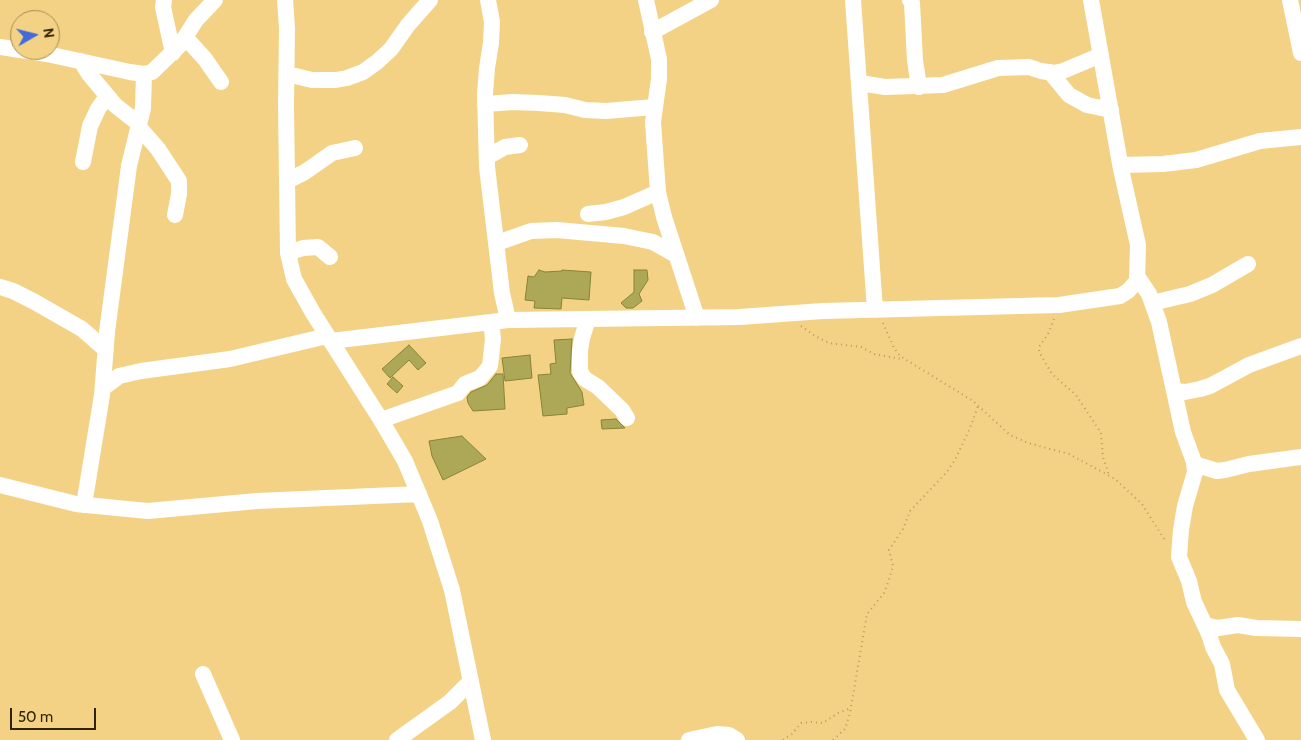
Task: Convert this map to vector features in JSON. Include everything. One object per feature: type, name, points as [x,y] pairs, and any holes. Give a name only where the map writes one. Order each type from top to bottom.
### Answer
[{"type":"street","points":[[164,0],[163,7],[173,53]]},
{"type":"street","points":[[285,0],[287,28],[288,253],[294,278],[329,338],[381,420],[405,462],[419,494],[430,521],[452,590],[483,740]]},
{"type":"street","points":[[287,74],[312,80],[336,80],[363,72],[378,62],[391,49],[408,25],[430,0]]},
{"type":"street","points":[[488,0],[492,22],[485,104],[487,157],[502,293],[508,320]]},
{"type":"street","points":[[646,0],[659,59],[659,79],[652,122],[658,192],[696,318]]},
{"type":"street","points":[[652,32],[711,0]]},
{"type":"street","points":[[853,0],[867,209],[877,310]]},
{"type":"street","points":[[910,0],[912,3],[915,60],[919,87]]},
{"type":"street","points":[[103,388],[119,376],[141,371],[230,359],[329,338],[508,320],[696,318],[1058,305],[1120,296],[1127,292],[1137,281],[1138,239],[1121,165],[1091,0]]},
{"type":"street","points":[[1290,0],[1301,53]]},
{"type":"street","points":[[60,57],[144,74],[152,72],[173,53],[208,4]]},
{"type":"street","points":[[185,37],[205,59],[221,82]]},
{"type":"street","points":[[860,83],[919,87],[943,85],[998,68],[1029,67],[1050,72],[1063,71],[1101,55]]},
{"type":"street","points":[[82,61],[89,74],[115,105],[139,125],[158,149],[179,181],[179,194],[175,215]]},
{"type":"street","points":[[1050,72],[1069,95],[1087,105],[1111,110]]},
{"type":"street","points":[[84,505],[103,388],[129,166],[143,108],[144,74]]},
{"type":"street","points":[[83,162],[86,138],[90,126],[98,108],[107,96]]},
{"type":"street","points":[[485,104],[539,103],[606,111],[654,107]]},
{"type":"street","points":[[1121,165],[1163,164],[1196,160],[1260,141],[1301,137]]},
{"type":"street","points":[[487,157],[505,147],[520,145]]},
{"type":"street","points":[[287,181],[305,172],[332,153],[355,148]]},
{"type":"street","points":[[588,214],[624,207],[658,192]]},
{"type":"street","points":[[496,243],[531,231],[557,230],[624,236],[653,242],[676,255]]},
{"type":"street","points":[[288,253],[303,248],[318,247],[330,257]]},
{"type":"street","points":[[1127,292],[1151,302],[1190,294],[1212,285],[1248,264]]},
{"type":"street","points":[[1138,276],[1159,322],[1183,432],[1194,464],[1195,472],[1190,486],[1181,530],[1179,557],[1189,581],[1194,602],[1222,664],[1228,690],[1257,740]]},
{"type":"street","points":[[0,287],[33,301],[82,329],[106,350]]},
{"type":"street","points":[[588,320],[582,338],[580,372],[585,379],[598,387],[622,410],[627,418]]},
{"type":"street","points":[[381,420],[458,393],[465,384],[480,378],[490,366],[493,339],[491,322]]},
{"type":"street","points":[[1174,392],[1205,388],[1249,365],[1301,346]]},
{"type":"street","points":[[1194,464],[1217,471],[1249,464],[1301,457]]},
{"type":"street","points":[[0,485],[84,505],[148,511],[257,501],[419,494]]},
{"type":"street","points":[[1205,625],[1218,628],[1238,625],[1256,628],[1301,629]]},
{"type":"street","points":[[203,674],[232,740]]},
{"type":"street","points":[[397,740],[450,702],[471,681]]},
{"type":"street","points":[[689,740],[717,734],[729,735],[737,740]]},
{"type":"path","points":[[1058,305],[1048,334],[1039,347],[1039,352],[1052,374],[1076,395],[1100,433],[1103,457],[1109,476]]},
{"type":"path","points":[[877,310],[894,348],[903,359]]},
{"type":"path","points":[[789,314],[814,336],[829,343],[860,346],[874,354],[903,359],[925,371],[978,406],[1017,439],[1069,454],[1109,476],[1125,487],[1142,504],[1168,545],[1179,557]]},
{"type":"path","points":[[834,740],[845,729],[851,708],[867,614],[884,593],[893,566],[889,550],[910,511],[946,473],[955,460],[978,406]]},
{"type":"path","points":[[782,740],[792,734],[801,723],[823,723],[838,713],[851,708]]},
{"type":"building","points":[[539,270],[545,272],[562,270],[591,272],[589,300],[562,298],[561,309],[534,308],[535,301],[525,300],[528,276],[534,277]]},
{"type":"building","points":[[634,270],[647,270],[648,280],[639,294],[642,301],[633,308],[626,308],[621,303],[634,292]]},
{"type":"building","points":[[572,339],[570,373],[582,392],[584,405],[567,408],[567,414],[543,416],[538,375],[551,374],[550,364],[556,363],[554,340]]},
{"type":"building","points":[[409,345],[426,363],[418,370],[409,360],[390,378],[382,369]]},
{"type":"building","points":[[530,355],[532,378],[505,381],[502,358]]},
{"type":"building","points":[[496,374],[503,374],[505,409],[473,411],[467,397],[471,392],[487,385]]},
{"type":"building","points":[[393,377],[403,386],[397,393],[387,384]]},
{"type":"building","points":[[616,419],[625,428],[602,429],[601,420]]},
{"type":"building","points":[[462,436],[486,459],[443,480],[432,456],[429,441]]}]
